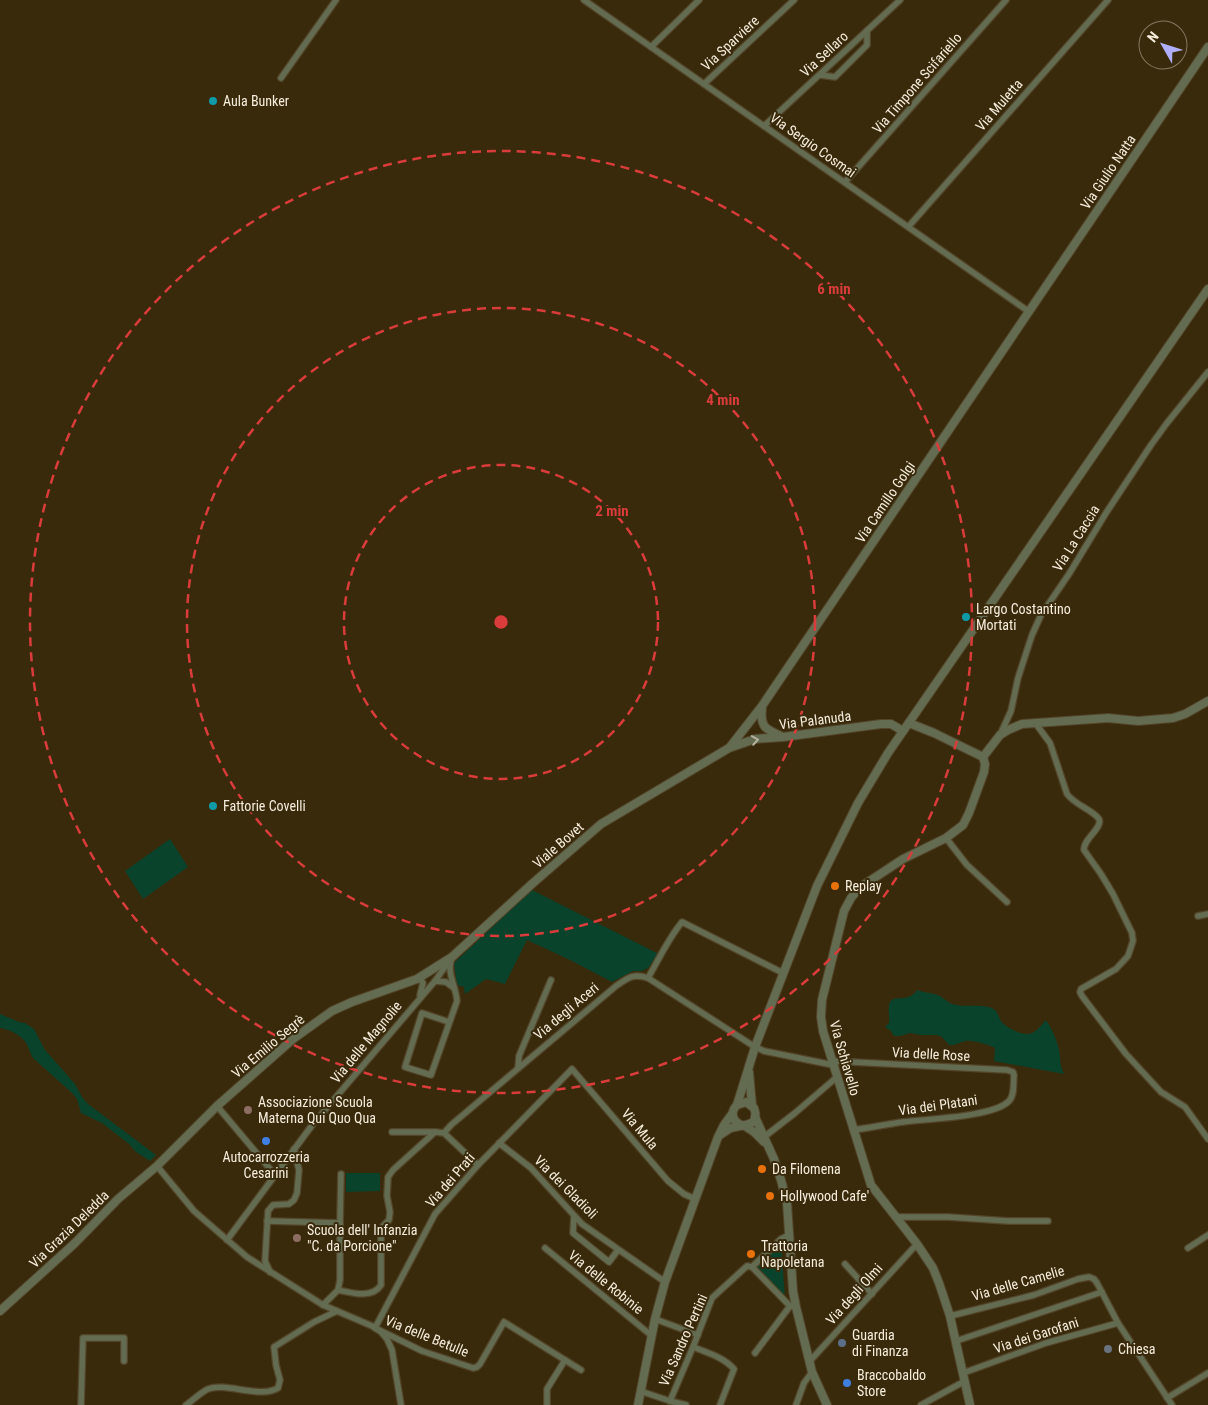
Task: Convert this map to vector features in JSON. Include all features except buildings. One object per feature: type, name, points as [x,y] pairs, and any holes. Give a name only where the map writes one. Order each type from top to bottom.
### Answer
[{"type":"street","points":[[281,78],[336,0]]},
{"type":"street","name":"Via Sergio Cosmai","points":[[584,0],[1028,311]]},
{"type":"street","points":[[651,47],[699,0]]},
{"type":"street","name":"Via Sparviere","points":[[704,84],[794,0]]},
{"type":"street","name":"Via Sellaro","points":[[764,126],[900,0]]},
{"type":"street","name":"Via Timpone Scifariello","points":[[845,182],[1006,0]]},
{"type":"street","name":"Via Muletta","points":[[909,226],[1108,0]]},
{"type":"street","points":[[820,74],[835,77],[868,45],[867,30]]},
{"type":"street","name":"Via Giulio Natta","points":[[1028,311],[1208,47]]},
{"type":"street","points":[[638,1405],[655,1319],[665,1282],[718,1136],[737,1105],[755,1047],[783,973],[817,886],[836,846],[858,803],[903,731],[1208,289]]},
{"type":"street","name":"Via Camillo Golgi","points":[[729,748],[762,706],[1028,311]]},
{"type":"street","name":"Via La Caccia","points":[[1000,735],[1011,711],[1018,678],[1032,635],[1041,615],[1151,445],[1208,372]]},
{"type":"street","points":[[909,723],[983,758],[1000,735],[1022,724],[1108,718],[1138,721],[1173,718],[1208,701]]},
{"type":"street","points":[[762,706],[761,716],[766,730],[782,737]]},
{"type":"street","name":"Via Palanuda","points":[[729,748],[755,739],[881,724],[891,724],[903,731]]},
{"type":"street","points":[[1036,724],[1050,743],[1067,794],[1072,800],[1098,819],[1100,823],[1086,843],[1084,850],[1113,894],[1134,941],[1128,956],[1116,969],[1080,992],[1126,1054],[1161,1092],[1185,1107],[1208,1139]]},
{"type":"street","name":"Viale Bovet","points":[[417,978],[452,957],[601,824],[729,748]]},
{"type":"street","name":"Via Schiavello","points":[[970,1405],[950,1316],[933,1268],[917,1244],[871,1185],[823,1031],[821,1018],[822,1000],[844,911],[850,898],[859,888],[903,859],[946,838],[963,825],[984,772],[985,764],[983,758]]},
{"type":"street","points":[[946,838],[967,865],[1007,902]]},
{"type":"street","points":[[1198,916],[1208,914]]},
{"type":"street","points":[[783,973],[682,922],[672,933],[648,978],[755,1047],[833,1063]]},
{"type":"street","points":[[449,1022],[422,1013],[405,1066],[432,1075],[456,1001],[456,992],[449,964],[452,957]]},
{"type":"street","name":"Via delle Magnolie","points":[[227,1240],[313,1124],[434,981],[452,957]]},
{"type":"street","name":"Via degli Aceri","points":[[444,1133],[468,1110],[616,986],[638,975],[648,978]]},
{"type":"street","points":[[417,978],[423,983],[423,988],[417,1001]]},
{"type":"street","name":"Via Emilio Segrè","points":[[157,1166],[217,1106],[293,1039],[325,1016],[352,1002],[417,978]]},
{"type":"street","points":[[518,1068],[519,1056],[551,980]]},
{"type":"street","points":[[434,981],[446,982],[456,992]]},
{"type":"street","name":"Via delle Rose","points":[[833,1063],[1007,1070],[1013,1072],[1013,1086]]},
{"type":"street","points":[[749,1068],[752,1105],[755,1117],[782,1180],[787,1203],[793,1306],[812,1372],[828,1405]]},
{"type":"street","name":"Via dei Prati","points":[[375,1328],[435,1214],[478,1165],[572,1069]]},
{"type":"street","name":"Via Mula","points":[[572,1069],[668,1182],[684,1194],[695,1198]]},
{"type":"street","points":[[764,1137],[837,1077]]},
{"type":"street","name":"Via dei Platani","points":[[853,1130],[981,1113],[1005,1105],[1012,1097],[1013,1086]]},
{"type":"street","points":[[737,1105],[746,1102],[752,1105]]},
{"type":"street","points":[[217,1106],[275,1175]]},
{"type":"street","points":[[732,1114],[735,1121],[754,1132],[768,1147]]},
{"type":"street","points":[[718,1136],[728,1129],[752,1123],[755,1117]]},
{"type":"street","points":[[392,1132],[444,1133],[478,1165]]},
{"type":"street","points":[[338,1290],[356,1294],[371,1293],[381,1285],[381,1236],[383,1226],[389,1220],[390,1212],[387,1196],[388,1177],[393,1170],[435,1132]]},
{"type":"street","name":"Via dei Gladioli","points":[[500,1143],[531,1168],[582,1224],[665,1282]]},
{"type":"street","points":[[272,1274],[265,1261],[268,1211],[273,1205],[289,1204],[294,1200],[297,1193],[299,1170],[294,1150]]},
{"type":"street","points":[[157,1166],[194,1211],[247,1257],[323,1305],[375,1328],[387,1339],[392,1350],[401,1405]]},
{"type":"street","name":"Via Grazia Deledda","points":[[0,1311],[75,1243],[118,1199],[157,1166]]},
{"type":"street","points":[[323,1305],[338,1290],[340,1280],[342,1174]]},
{"type":"street","points":[[574,1216],[573,1233],[609,1262],[618,1250]]},
{"type":"street","points":[[896,1217],[1048,1221]]},
{"type":"street","points":[[267,1221],[340,1223]]},
{"type":"street","name":"Via Sandro Pertini","points":[[640,1391],[670,1401],[712,1298],[747,1266],[752,1267],[781,1239],[789,1235]]},
{"type":"street","points":[[1188,1248],[1208,1235]]},
{"type":"street","name":"Via degli Olmi","points":[[809,1362],[917,1244]]},
{"type":"street","name":"Via delle Robinie","points":[[545,1248],[652,1336]]},
{"type":"street","points":[[845,1264],[872,1294]]},
{"type":"street","points":[[752,1267],[793,1306]]},
{"type":"street","name":"Via delle Camelie","points":[[950,1316],[1034,1295],[1078,1278],[1089,1277],[1094,1279],[1102,1292]]},
{"type":"street","points":[[956,1341],[1102,1292],[1118,1323],[1172,1405]]},
{"type":"street","points":[[755,1353],[793,1306]]},
{"type":"street","points":[[186,1405],[208,1390],[219,1387],[246,1391],[274,1391],[278,1388],[280,1380],[274,1347],[314,1322],[337,1312]]},
{"type":"street","points":[[655,1319],[698,1334]]},
{"type":"street","name":"Via delle Betulle","points":[[375,1328],[422,1351],[473,1368],[480,1364],[504,1322],[581,1370]]},
{"type":"street","name":"Via dei Garofani","points":[[921,1405],[964,1377],[1046,1342],[1118,1323]]},
{"type":"street","points":[[81,1405],[82,1338],[124,1338],[124,1361]]},
{"type":"street","points":[[693,1347],[719,1356],[734,1369],[720,1405]]},
{"type":"street","points":[[547,1405],[547,1389],[565,1360]]},
{"type":"street","points":[[796,1405],[804,1383],[812,1372]]},
{"type":"street","points":[[1167,1398],[1208,1373]]},
{"type":"street","points":[[670,1401],[686,1405]]},
{"type":"green space","points":[[170,839],[188,867],[143,899],[125,871]]},
{"type":"green space","points":[[532,890],[659,954],[648,968],[642,971],[633,971],[612,982],[527,940],[505,984],[486,979],[465,994],[464,987],[457,985],[454,963]]},
{"type":"green space","points":[[917,990],[938,995],[950,1003],[961,1006],[992,1008],[997,1012],[1003,1023],[1021,1033],[1028,1034],[1033,1032],[1046,1020],[1057,1042],[1064,1074],[994,1061],[995,1048],[985,1044],[966,1041],[949,1045],[942,1037],[937,1035],[910,1033],[894,1036],[885,1027],[889,1023],[891,1000],[911,996]]},
{"type":"green space","points":[[0,1014],[25,1023],[34,1029],[45,1050],[75,1084],[88,1104],[156,1155],[150,1161],[136,1152],[129,1144],[102,1123],[81,1113],[77,1099],[33,1058],[24,1040],[15,1033],[0,1028]]},
{"type":"green space","points":[[346,1173],[380,1173],[380,1191],[346,1192]]},
{"type":"green space","points":[[781,1242],[785,1298],[758,1267]]},
{"type":"place","name":"Aula Bunker","points":[[213,101]]},
{"type":"place","name":"Largo Costantino Mortati","points":[[966,617]]},
{"type":"place","name":"Fattorie Covelli","points":[[213,806]]},
{"type":"place","name":"Replay","points":[[835,886]]},
{"type":"place","name":"Associazione Scuola Materna Qui Quo Qua","points":[[248,1110]]},
{"type":"place","name":"Autocarrozzeria Cesarini","points":[[266,1141]]},
{"type":"place","name":"Da Filomena","points":[[762,1169]]},
{"type":"place","name":"Hollywood Cafe'","points":[[770,1196]]},
{"type":"place","name":"Scuola dell' Infanzia \"C. da Porcione\"","points":[[297,1238]]},
{"type":"place","name":"Trattoria Napoletana","points":[[751,1254]]},
{"type":"place","name":"Guardia di Finanza","points":[[842,1343]]},
{"type":"place","name":"Chiesa","points":[[1108,1349]]},
{"type":"place","name":"Braccobaldo Store","points":[[847,1383]]}]
